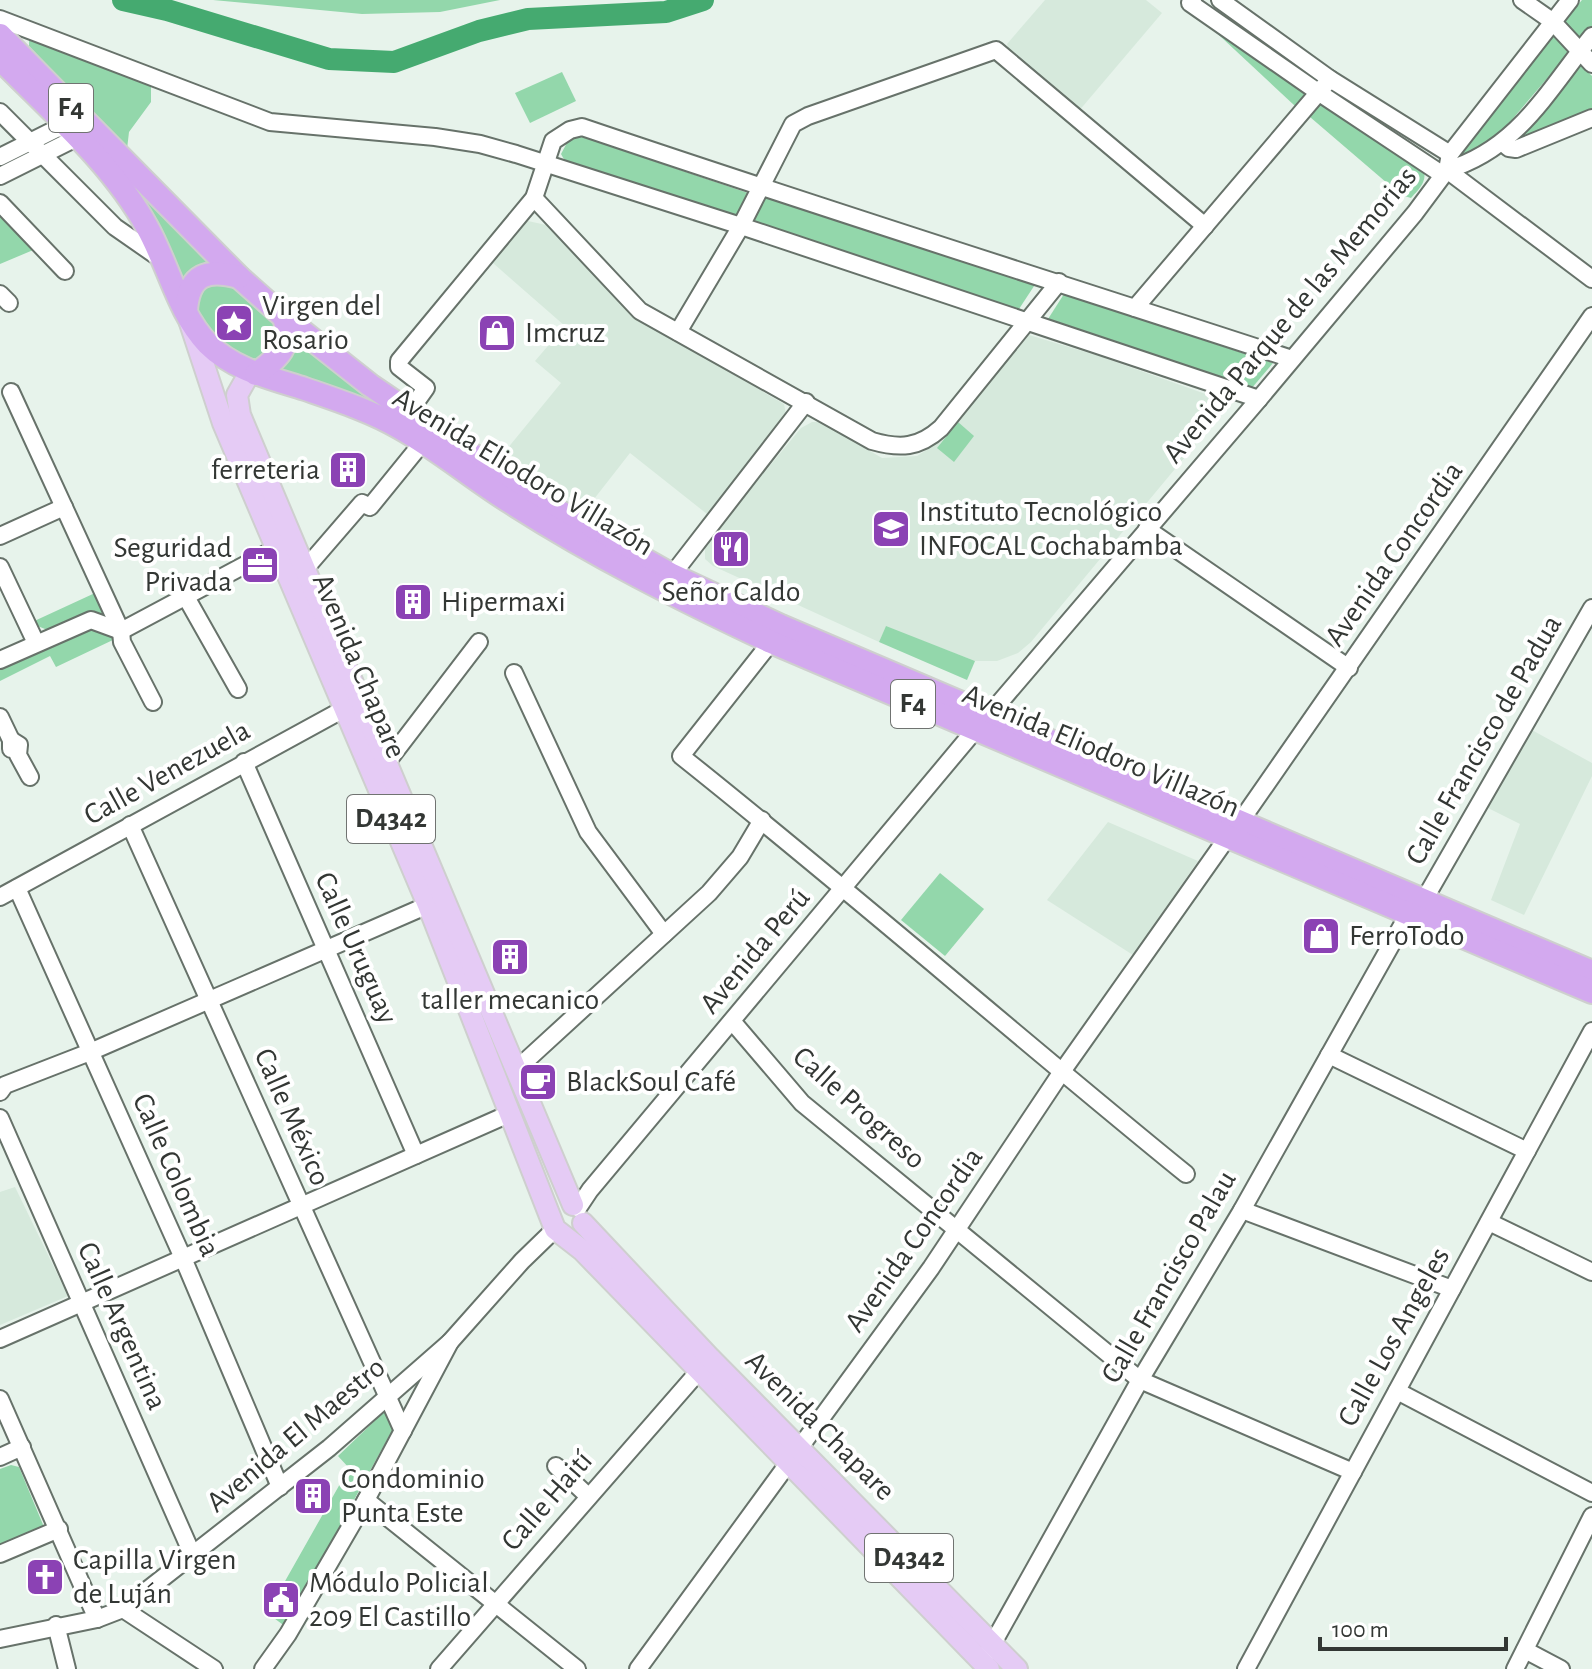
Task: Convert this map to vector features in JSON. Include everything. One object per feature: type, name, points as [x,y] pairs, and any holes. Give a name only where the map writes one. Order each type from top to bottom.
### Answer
[{"type":"highway","name":"F4","points":[[0,35],[239,277],[284,317]]},
{"type":"highway","name":"F4","points":[[0,59],[123,189],[148,227],[199,334],[220,354],[253,373]]},
{"type":"highway","points":[[187,313],[191,288],[198,278],[221,272],[239,277]]},
{"type":"highway","points":[[253,373],[274,361],[285,348],[288,338],[284,317]]},
{"type":"highway","name":"Avenida Eliodoro Villazón","points":[[284,317],[409,412],[539,500],[672,575],[982,722],[1416,907],[1592,972]]},
{"type":"highway","name":"Avenida Eliodoro Villazón","points":[[253,373],[377,417],[422,443],[511,503],[660,589],[771,642],[982,722]]},
{"type":"highway","name":"Avenida Eliodoro Villazón","points":[[1416,907],[1592,992]]},
{"type":"main road","name":"Avenida Chapare","points":[[187,313],[353,704],[388,761],[578,1212],[794,1454],[986,1661],[1017,1669]]},
{"type":"main road","points":[[231,419],[237,395],[253,373]]},
{"type":"main road","name":"Avenida Chapare","points":[[284,544],[305,569],[428,905],[558,1227],[699,1371],[794,1454]]},
{"type":"main road","points":[[561,1206],[578,1212],[577,1232],[558,1227],[561,1206]]},
{"type":"street","points":[[1220,0],[1447,166],[1592,279]]},
{"type":"street","points":[[1522,0],[1552,21],[1592,64]]},
{"type":"street","name":"Avenida Parque de las Memorias","points":[[982,722],[1415,213],[1570,0]]},
{"type":"street","points":[[1191,1],[1318,92],[1447,166],[1470,163],[1513,135],[1592,36]]},
{"type":"street","points":[[0,19],[270,122],[480,144],[741,226],[1259,399]]},
{"type":"street","points":[[678,332],[741,226],[793,124],[996,50],[1205,226]]},
{"type":"street","points":[[1135,308],[1330,79]]},
{"type":"street","points":[[0,112],[115,227],[162,260]]},
{"type":"street","points":[[1503,143],[1516,149],[1592,118]]},
{"type":"street","points":[[409,412],[426,388],[399,367],[399,361],[534,198],[553,141],[570,130],[582,127],[760,188],[1292,359]]},
{"type":"street","points":[[0,157],[30,142],[70,131]]},
{"type":"street","points":[[0,176],[43,155],[70,131]]},
{"type":"street","points":[[534,198],[640,311],[872,441],[892,447],[910,446],[928,440],[941,428],[1059,282]]},
{"type":"street","points":[[0,203],[65,271]]},
{"type":"street","name":"Avenida Concordia","points":[[638,1669],[957,1231],[1061,1073],[1349,668],[1592,316]]},
{"type":"street","points":[[11,392],[121,631],[122,642],[153,702]]},
{"type":"street","points":[[672,575],[806,402]]},
{"type":"street","points":[[305,569],[362,503],[370,507],[422,443]]},
{"type":"street","points":[[0,536],[64,507]]},
{"type":"street","points":[[1147,529],[1349,668]]},
{"type":"street","points":[[0,660],[91,620],[121,631],[284,544]]},
{"type":"street","points":[[0,567],[36,643]]},
{"type":"street","points":[[186,597],[238,689]]},
{"type":"street","name":"Calle Francisco de Padua","points":[[1416,907],[1592,608]]},
{"type":"street","points":[[388,761],[479,642]]},
{"type":"street","points":[[771,642],[681,756],[845,888],[1061,1073],[1186,1174]]},
{"type":"street","points":[[514,673],[588,832],[664,934]]},
{"type":"street","name":"Calle Venezuela","points":[[0,897],[353,704]]},
{"type":"street","points":[[0,717],[11,740],[11,751],[18,755],[30,777]]},
{"type":"street","name":"Avenida Perú","points":[[578,1212],[600,1178],[982,722]]},
{"type":"street","name":"Calle Uruguay","points":[[244,762],[416,1155]]},
{"type":"street","points":[[518,1068],[709,893],[740,857],[762,820]]},
{"type":"street","name":"Calle México","points":[[130,825],[403,1431]]},
{"type":"street","name":"Calle Colombia","points":[[17,888],[183,1258],[280,1487]]},
{"type":"street","points":[[2,1084],[90,1052],[428,905]]},
{"type":"street","name":"Calle Francisco Palau","points":[[986,1661],[1140,1380],[1242,1210],[1416,907]]},
{"type":"street","name":"Calle Progreso","points":[[732,1021],[802,1103],[1140,1380],[1353,1472]]},
{"type":"street","name":"Calle Los Angeles","points":[[1246,1669],[1592,1031]]},
{"type":"street","points":[[1329,1055],[1527,1151]]},
{"type":"street","points":[[0,1339],[511,1113]]},
{"type":"street","name":"Calle Argentina","points":[[0,1118],[193,1556]]},
{"type":"street","points":[[1242,1210],[1452,1289]]},
{"type":"street","points":[[1489,1222],[1592,1272]]},
{"type":"street","points":[[263,1669],[288,1634],[366,1500],[450,1342],[532,1250],[558,1227]]},
{"type":"street","name":"Avenida El Maestro","points":[[0,1639],[56,1625],[97,1619],[123,1609],[280,1487],[450,1342]]},
{"type":"street","name":"Calle Haití","points":[[439,1669],[699,1371]]},
{"type":"street","points":[[1397,1391],[1592,1493]]},
{"type":"street","points":[[0,1399],[97,1619]]},
{"type":"street","points":[[0,1457],[22,1447]]},
{"type":"street","points":[[556,1466],[588,1496]]},
{"type":"street","points":[[366,1500],[577,1669]]},
{"type":"street","points":[[1515,1669],[1592,1516]]},
{"type":"street","points":[[0,1554],[59,1529]]},
{"type":"street","points":[[123,1609],[214,1669]]},
{"type":"street","points":[[56,1625],[67,1669]]},
{"type":"street","points":[[1525,1650],[1561,1669]]},
{"type":"shaded area","points":[[1045,0],[1146,0],[1162,13],[1078,112],[1010,54],[1007,44]]},
{"type":"shaded area","points":[[528,221],[546,225],[556,232],[637,318],[784,404],[786,414],[707,514],[630,453],[587,508],[502,455],[561,383],[535,361],[565,326],[493,263],[511,235]]},
{"type":"shaded area","points":[[1029,335],[1214,397],[1219,406],[1219,416],[1031,642],[1018,653],[997,661],[975,661],[886,627],[879,642],[713,566],[705,559],[705,544],[801,428],[812,422],[820,422],[882,458],[917,456],[939,442]]},
{"type":"shaded area","points":[[1530,729],[1592,763],[1592,776],[1524,915],[1491,900],[1520,824],[1484,806]]},
{"type":"shaded area","points":[[1108,822],[1198,861],[1133,955],[1047,900]]},
{"type":"shaded area","points":[[15,1187],[68,1296],[0,1325],[0,1192]]},
{"type":"green space","points":[[213,0],[500,0],[440,12],[362,14]]},
{"type":"green space","points":[[1582,0],[1592,0],[1592,26],[1581,39],[1564,21]]},
{"type":"green space","points":[[1206,23],[1306,95],[1295,106]]},
{"type":"green space","points":[[1553,35],[1569,53],[1480,157],[1470,161],[1459,152]]},
{"type":"green space","points":[[36,39],[151,80],[151,102],[129,132],[127,149],[29,46],[29,40]]},
{"type":"green space","points":[[1578,62],[1592,76],[1592,112],[1505,147]]},
{"type":"green space","points":[[562,72],[576,101],[530,123],[515,93]]},
{"type":"green space","points":[[1319,103],[1423,167],[1424,180],[1411,198],[1401,195],[1310,117]]},
{"type":"green space","points":[[577,135],[748,193],[737,218],[565,161],[561,154],[569,139]]},
{"type":"green space","points":[[107,156],[215,263],[184,281],[152,215]]},
{"type":"green space","points":[[771,196],[1038,280],[1019,309],[750,222],[761,200]]},
{"type":"green space","points":[[0,209],[38,248],[0,264]]},
{"type":"green space","points":[[206,282],[229,282],[274,320],[281,334],[263,359],[232,350],[200,317],[194,308]]},
{"type":"green space","points":[[1064,294],[1273,363],[1251,389],[1048,319]]},
{"type":"green space","points":[[296,340],[376,399],[374,404],[271,371]]},
{"type":"green space","points":[[958,422],[974,436],[954,462],[937,448]]},
{"type":"green space","points":[[95,593],[106,618],[50,631],[30,623]]},
{"type":"green space","points":[[886,626],[975,661],[967,680],[879,642]]},
{"type":"green space","points":[[90,627],[106,631],[115,639],[56,667],[50,656],[0,681],[0,669]]},
{"type":"green space","points":[[940,873],[984,909],[945,956],[901,920]]},
{"type":"green space","points":[[386,1410],[394,1427],[286,1624],[282,1624],[267,1613],[349,1468],[338,1456]]},
{"type":"green space","points":[[11,1465],[19,1467],[44,1527],[0,1548],[0,1469]]},
{"type":"waterway","points":[[123,0],[167,10],[329,59],[394,62],[479,31],[528,19],[666,12],[703,0]]},
{"type":"place","name":"Virgen del Rosario","points":[[234,323]]},
{"type":"place","name":"Imcruz","points":[[497,333]]},
{"type":"place","name":"ferreteria","points":[[348,470]]},
{"type":"place","name":"Instituto Tecnológico INFOCAL Cochabamba","points":[[891,529]]},
{"type":"place","name":"Señor Caldo","points":[[731,549]]},
{"type":"place","name":"Seguridad Privada","points":[[260,565]]},
{"type":"place","name":"Hipermaxi","points":[[413,602]]},
{"type":"place","name":"FerroTodo","points":[[1321,936]]},
{"type":"place","name":"taller mecanico","points":[[510,957]]},
{"type":"place","name":"BlackSoul Café","points":[[538,1082]]},
{"type":"place","name":"Condominio Punta Este","points":[[313,1496]]},
{"type":"place","name":"Capilla Virgen de Luján","points":[[45,1577]]},
{"type":"place","name":"Módulo Policial 209 El Castillo","points":[[281,1600]]}]
